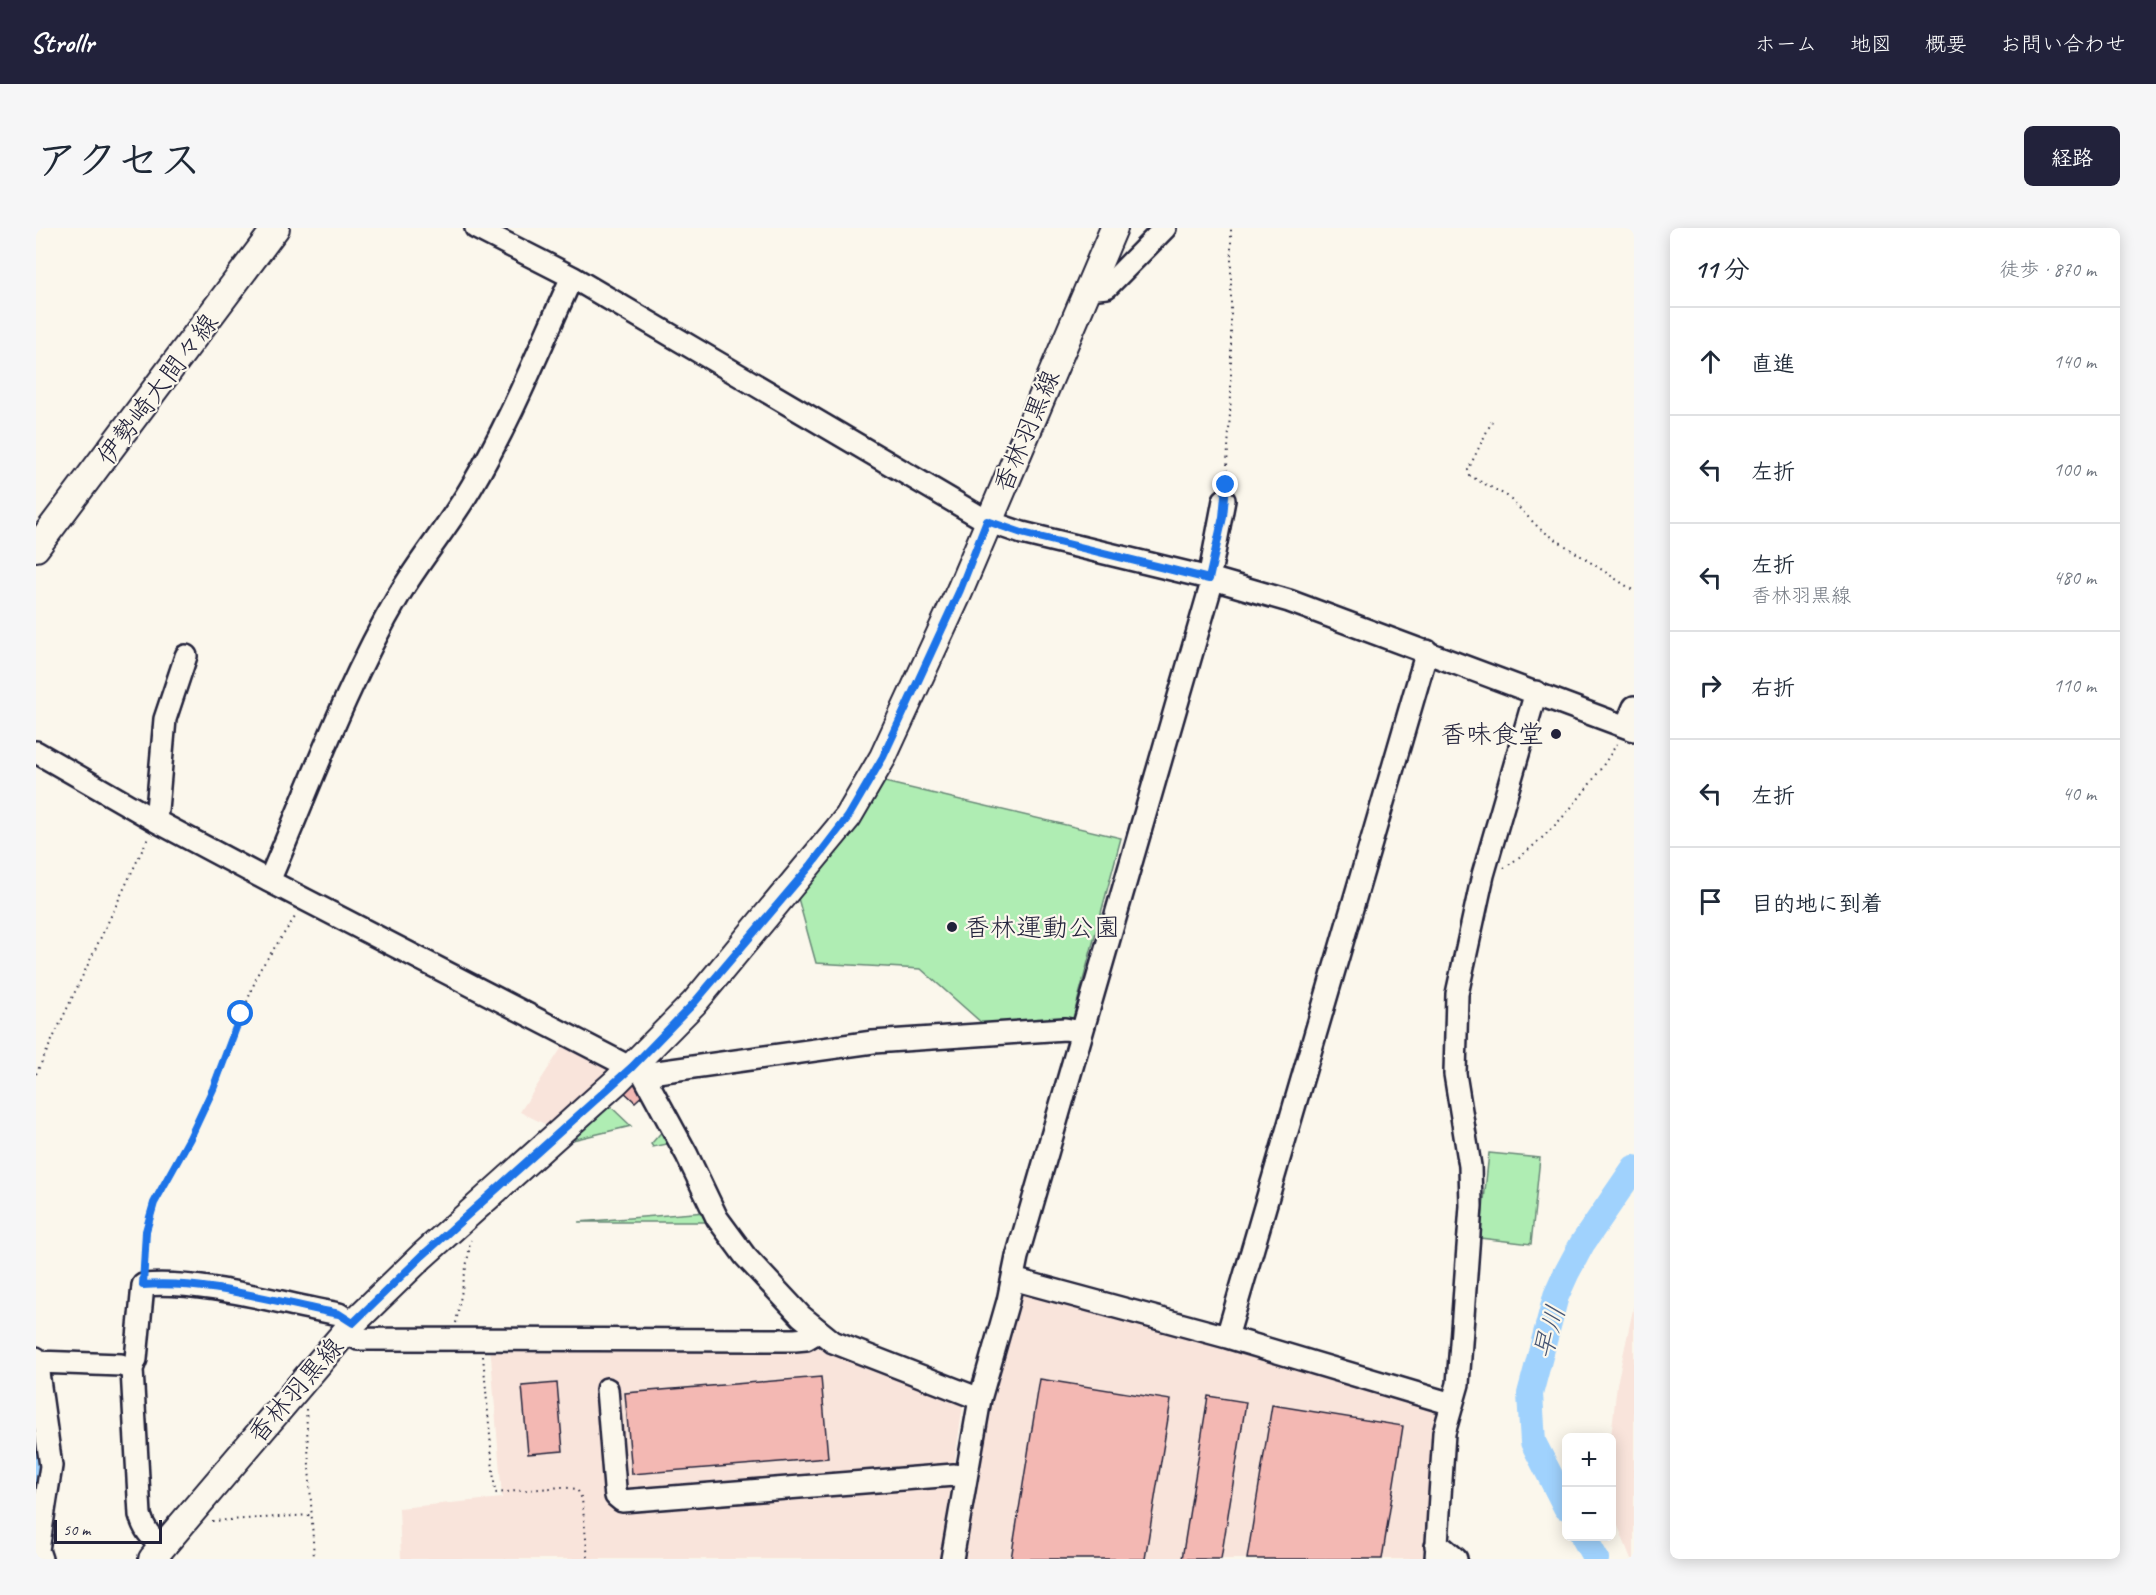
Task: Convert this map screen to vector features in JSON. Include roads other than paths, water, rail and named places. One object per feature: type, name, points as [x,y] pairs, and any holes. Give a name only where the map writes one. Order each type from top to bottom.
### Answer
[{"type":"main road","name":"伊勢崎大間々線","points":[[36,548],[276,228]]},
{"type":"main road","name":"香林羽黒線","points":[[157,1553],[294,1389],[350,1327],[467,1215],[638,1070],[848,817],[883,757],[960,590],[987,521],[1114,228]]},
{"type":"street","points":[[476,228],[572,277],[987,521],[1022,533],[1211,579],[1289,601],[1536,692],[1631,721]]},
{"type":"street","points":[[1088,289],[1107,287],[1165,228]]},
{"type":"street","points":[[269,881],[354,683],[382,627],[399,596],[471,488],[488,458],[572,277]]},
{"type":"street","points":[[952,1559],[980,1399],[1211,579],[1224,500]]},
{"type":"street","points":[[1227,1337],[1427,651]]},
{"type":"street","points":[[156,821],[165,719],[186,656]]},
{"type":"street","points":[[1436,1553],[1442,1494],[1444,1433],[1459,1376],[1471,1206],[1470,1166],[1455,1074],[1457,994],[1483,875],[1536,692]]},
{"type":"street","points":[[36,752],[156,821],[269,881],[638,1070],[687,1155],[717,1218],[729,1236],[778,1293],[818,1332],[833,1342],[980,1399]]},
{"type":"street","points":[[638,1070],[915,1038],[1065,1029],[1082,1032]]},
{"type":"street","points":[[1013,1279],[1227,1337],[1452,1404]]},
{"type":"street","points":[[157,1553],[140,1515],[132,1368],[136,1359],[143,1285],[170,1284],[224,1291],[339,1314],[358,1339],[795,1340],[806,1339],[818,1332]]},
{"type":"street","points":[[39,1555],[51,1466],[36,1360],[121,1365],[132,1368]]},
{"type":"street","points":[[607,1389],[616,1496],[622,1501],[954,1475],[965,1477]]},
{"type":"street","points":[[1436,1553],[1443,1548],[1456,1559]]},
{"type":"waterway","name":"早川","points":[[1562,1499],[1533,1442],[1530,1394],[1556,1296],[1566,1274],[1582,1244],[1634,1168]]},
{"type":"waterway","points":[[36,1454],[38,1498]]},
{"type":"waterway","name":"早川","points":[[1586,1541],[1596,1559]]},
{"type":"place","name":"香味食堂","points":[[1556,734]]},
{"type":"place","name":"香林運動公園","points":[[952,927]]}]
